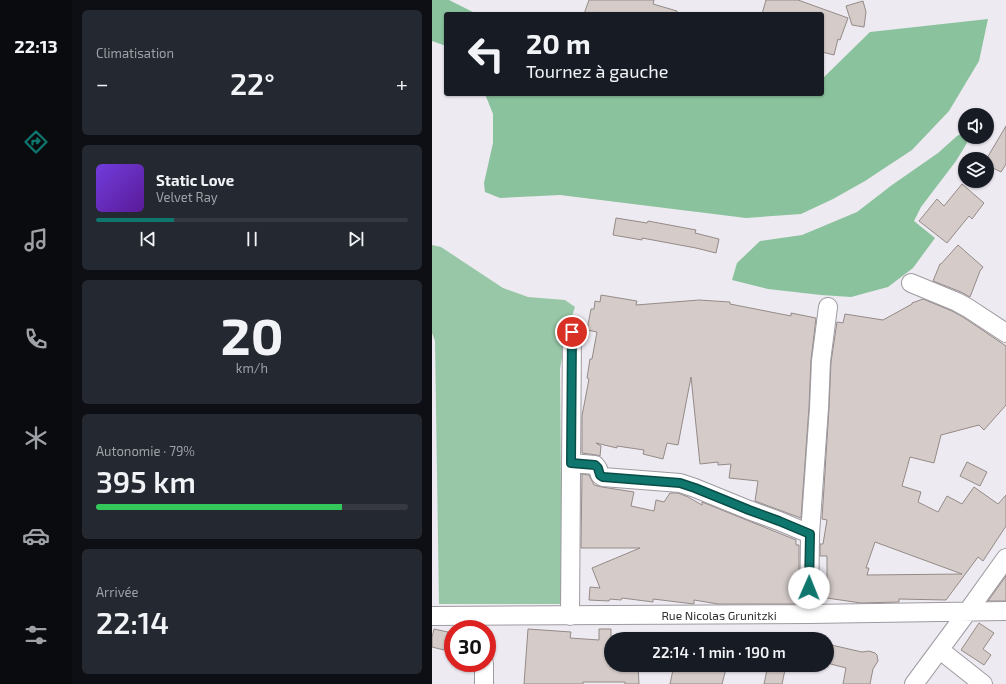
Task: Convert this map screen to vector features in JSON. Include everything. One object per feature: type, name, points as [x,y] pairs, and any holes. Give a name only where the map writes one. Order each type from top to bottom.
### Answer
[{"type":"street","points":[[911,283],[958,302],[1006,333]]},
{"type":"street","points":[[809,614],[810,534],[822,361],[828,307]]},
{"type":"street","points":[[570,616],[572,332]]},
{"type":"street","points":[[571,463],[595,465],[598,468],[600,475],[603,477],[680,483],[810,534]]},
{"type":"street","points":[[914,684],[1006,558]]},
{"type":"street","name":"Rue Nicolas Grunitzki","points":[[496,621],[570,616],[1006,611]]},
{"type":"street","name":"Rue Nicolas Grunitzki","points":[[432,616],[467,620]]},
{"type":"street","points":[[940,650],[983,684]]},
{"type":"street","points":[[484,672],[484,684]]},
{"type":"green space","points":[[432,0],[449,0],[473,12],[444,12],[444,45],[432,41]]},
{"type":"green space","points":[[988,19],[979,61],[949,111],[912,150],[865,181],[833,199],[801,214],[746,218],[560,195],[500,198],[485,192],[484,183],[493,143],[493,114],[486,96],[824,96],[824,77],[870,32]]},
{"type":"green space","points":[[957,136],[958,144],[966,144],[962,152],[958,152],[958,158],[956,161],[921,207],[914,221],[935,238],[913,268],[888,287],[851,297],[768,289],[732,280],[737,263],[760,241],[802,235],[857,212],[892,185],[938,153]]},
{"type":"green space","points":[[432,245],[441,247],[503,288],[528,297],[565,300],[575,307],[566,334],[560,369],[562,604],[439,604],[435,341],[432,333]]},
{"type":"building","points":[[589,0],[654,0],[653,4],[677,11],[677,12],[585,12]]},
{"type":"building","points":[[766,0],[798,0],[848,18],[840,40],[838,39],[834,55],[824,52],[824,12],[763,12]]},
{"type":"building","points":[[863,1],[866,12],[864,27],[852,25],[846,6]]},
{"type":"building","points":[[1006,126],[1006,164],[1001,172],[994,168],[994,152],[991,152]]},
{"type":"building","points":[[959,188],[967,188],[984,203],[972,219],[969,216],[947,243],[919,221],[937,199],[944,206]]},
{"type":"building","points":[[616,218],[647,223],[648,221],[696,230],[695,233],[719,239],[716,253],[642,238],[642,240],[613,235]]},
{"type":"building","points":[[958,245],[983,267],[970,297],[933,281],[940,264]]},
{"type":"building","points":[[601,295],[637,301],[636,305],[699,300],[730,302],[730,304],[791,316],[791,313],[816,318],[811,360],[801,518],[755,501],[758,481],[729,478],[731,464],[718,465],[718,462],[700,464],[691,377],[678,445],[667,443],[663,459],[643,454],[644,450],[617,446],[617,448],[596,443],[601,446],[600,456],[582,453],[582,416],[589,379],[587,378],[590,359],[592,359],[597,332],[587,330],[591,309],[594,309],[595,301],[600,302]]},
{"type":"building","points":[[923,299],[952,311],[1006,346],[1006,405],[984,430],[979,425],[941,435],[934,463],[910,457],[902,486],[921,492],[918,502],[938,512],[947,496],[962,504],[974,487],[998,504],[1006,495],[1006,526],[983,561],[978,557],[946,600],[899,599],[899,602],[861,603],[827,598],[827,556],[820,556],[820,544],[823,544],[827,520],[822,519],[831,362],[837,322],[843,323],[845,314],[883,320],[912,303]],"holes":[[[875,542],[962,574],[867,575],[869,568],[866,568]]]},
{"type":"building","points":[[967,462],[987,472],[980,486],[960,476]]},
{"type":"building","points":[[582,474],[589,475],[594,485],[634,492],[631,506],[654,511],[656,500],[664,502],[670,493],[678,493],[702,505],[702,502],[796,540],[796,545],[799,545],[799,604],[718,604],[694,600],[694,604],[653,599],[653,602],[622,598],[621,600],[610,599],[609,601],[589,600],[590,587],[600,588],[592,568],[640,548],[581,548]]},
{"type":"building","points":[[1006,576],[1006,601],[988,601]]},
{"type":"building","points":[[979,623],[994,633],[983,649],[991,655],[984,665],[961,650]]},
{"type":"building","points":[[434,629],[444,631],[444,650],[432,647]]},
{"type":"building","points":[[528,629],[571,632],[570,638],[599,640],[599,629],[611,629],[611,632],[604,632],[604,672],[638,672],[639,684],[625,684],[625,682],[583,682],[583,684],[524,684]]},
{"type":"building","points":[[834,646],[862,652],[869,651],[877,655],[878,661],[873,669],[870,684],[843,684],[846,668],[834,665]]},
{"type":"building","points":[[673,672],[725,672],[722,684],[670,684]]},
{"type":"building","points":[[767,672],[785,672],[782,684],[764,684]]},
{"type":"route","points":[[572,332],[571,463],[595,465],[598,468],[600,475],[603,477],[680,483],[810,534],[809,588]]}]
